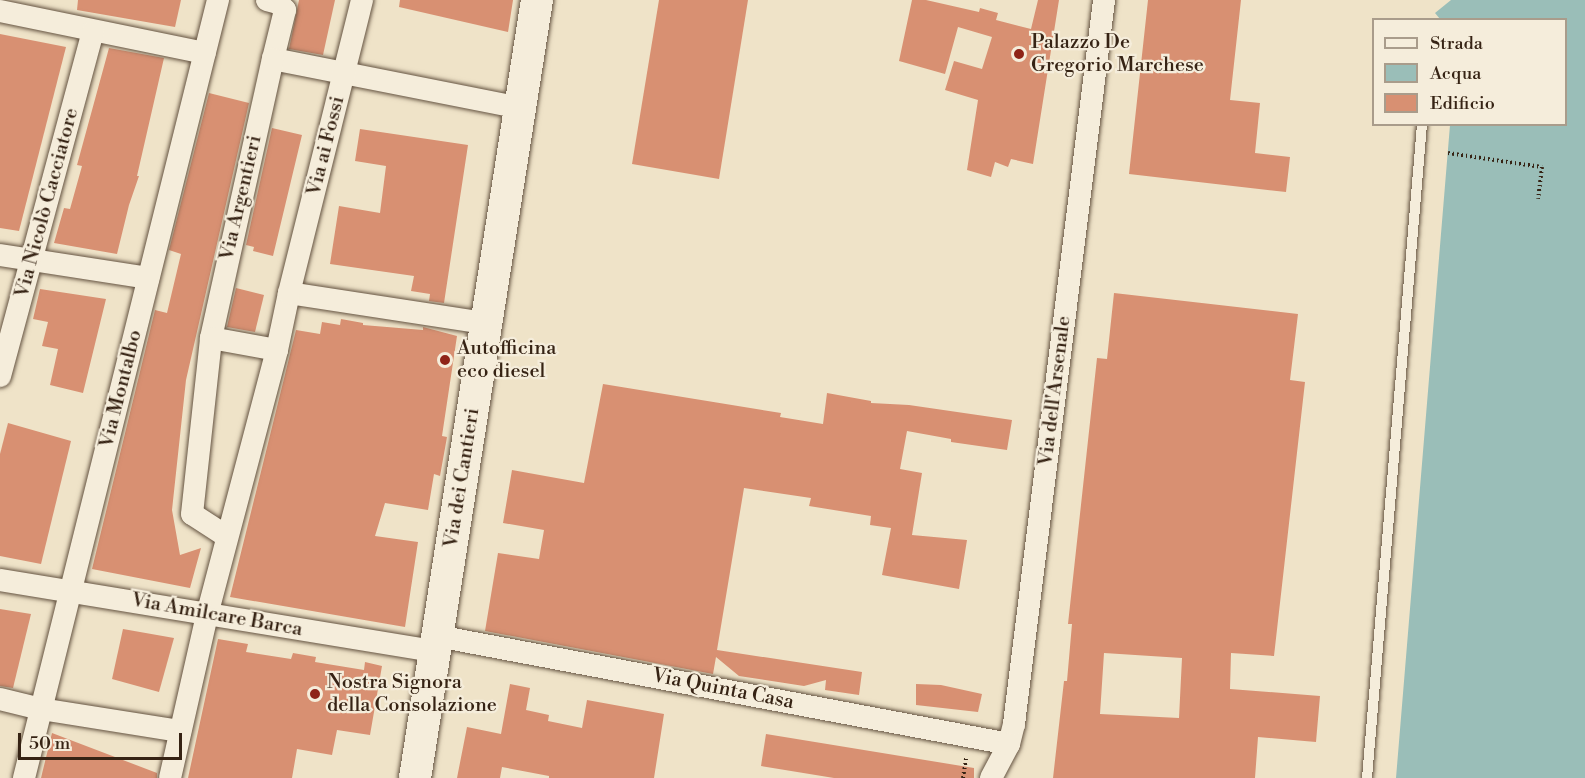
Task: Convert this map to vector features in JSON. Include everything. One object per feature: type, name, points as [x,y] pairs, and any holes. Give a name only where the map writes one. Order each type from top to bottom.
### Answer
[{"type":"main road","name":"Via dei Cantieri","points":[[415,778],[537,0]]},
{"type":"street","name":"Via Montalbo","points":[[24,778],[218,0]]},
{"type":"street","name":"Via ai Fossi","points":[[170,778],[226,536],[277,350],[362,0]]},
{"type":"street","name":"Via dell'Arsenale","points":[[991,778],[1009,744],[1014,726],[1104,0]]},
{"type":"street","name":"Via Argentieri","points":[[226,536],[192,513],[211,338],[273,59],[276,5]]},
{"type":"street","points":[[0,11],[205,53]]},
{"type":"street","name":"Via Nicolò Cacciatore","points":[[0,376],[93,31]]},
{"type":"street","points":[[273,59],[520,108]]},
{"type":"street","points":[[0,255],[148,278]]},
{"type":"street","points":[[289,293],[486,322]]},
{"type":"street","points":[[211,338],[277,350]]},
{"type":"street","name":"Via Amilcare Barca","points":[[0,580],[70,590],[207,615],[436,643]]},
{"type":"street","name":"Via Quinta Casa","points":[[436,643],[1009,744]]},
{"type":"street","points":[[0,699],[41,709],[180,731]]},
{"type":"lane","points":[[1367,778],[1422,126]]},
{"type":"path","points":[[1448,153],[1542,167],[1538,199]]},
{"type":"path","points":[[963,778],[966,752]]},
{"type":"water","points":[[1451,0],[1585,0],[1585,778],[1396,778],[1450,126],[1567,126],[1567,18],[1439,18],[1435,13]]},
{"type":"building","points":[[78,0],[181,0],[175,27],[77,10]]},
{"type":"building","points":[[299,0],[335,0],[323,55],[289,49]]},
{"type":"building","points":[[400,0],[513,0],[508,32],[399,7]]},
{"type":"building","points":[[659,0],[748,0],[719,179],[632,164]]},
{"type":"building","points":[[912,0],[926,0],[979,12],[980,8],[998,13],[996,20],[1031,29],[1038,0],[1059,0],[1033,164],[1011,159],[1008,167],[995,162],[991,177],[967,170],[978,100],[945,90],[954,61],[982,69],[992,37],[958,27],[945,74],[899,61]]},
{"type":"building","points":[[1148,0],[1241,0],[1230,100],[1260,103],[1255,153],[1290,157],[1286,192],[1129,174]]},
{"type":"building","points":[[0,34],[66,47],[19,231],[0,228]]},
{"type":"building","points":[[109,48],[164,58],[137,176],[139,176],[117,254],[54,243],[64,208],[70,209],[82,166],[77,165]]},
{"type":"building","points":[[209,93],[249,103],[186,380],[172,510],[180,555],[201,548],[190,588],[92,569],[155,310],[167,313],[181,254],[169,250]]},
{"type":"building","points":[[272,128],[302,135],[273,256],[253,251],[254,247],[246,245]]},
{"type":"building","points":[[360,129],[468,145],[444,303],[429,301],[430,294],[411,291],[414,276],[330,264],[339,206],[380,213],[386,166],[355,161]]},
{"type":"building","points":[[236,288],[264,295],[255,332],[227,327]]},
{"type":"building","points":[[40,289],[106,299],[83,393],[50,385],[58,349],[42,346],[48,322],[33,319]]},
{"type":"building","points":[[1114,293],[1298,314],[1290,380],[1305,382],[1274,656],[1231,653],[1230,689],[1320,696],[1316,742],[1258,737],[1255,778],[1053,778],[1064,681],[1067,681],[1072,624],[1068,624],[1097,358],[1107,359]],"holes":[[[1104,653],[1182,658],[1179,718],[1100,714]]]},
{"type":"building","points":[[341,319],[363,323],[363,325],[423,330],[423,327],[457,336],[442,436],[447,437],[440,476],[434,474],[428,510],[385,503],[375,536],[418,542],[405,627],[230,597],[296,330],[320,334],[322,322],[340,325]]},
{"type":"building","points":[[603,384],[781,413],[780,417],[823,424],[827,393],[871,401],[871,403],[909,405],[1012,420],[1007,450],[951,442],[951,439],[907,431],[900,469],[922,473],[912,535],[967,540],[959,589],[882,575],[891,528],[870,525],[871,516],[809,506],[811,498],[744,488],[717,650],[862,672],[859,695],[825,690],[826,680],[804,686],[739,676],[716,657],[713,674],[485,631],[498,553],[539,559],[544,530],[503,523],[512,470],[584,483]]},
{"type":"building","points":[[8,423],[71,441],[41,564],[0,556],[0,454]]},
{"type":"building","points":[[0,609],[31,614],[13,688],[0,686]]},
{"type":"building","points":[[123,629],[174,638],[159,692],[112,679]]},
{"type":"building","points":[[218,639],[248,644],[246,652],[291,659],[293,653],[316,657],[315,662],[364,670],[365,662],[382,666],[370,735],[337,730],[332,755],[297,749],[292,778],[188,778]]},
{"type":"building","points":[[510,684],[530,688],[526,710],[549,715],[548,721],[582,728],[587,700],[664,714],[654,778],[549,778],[549,776],[502,767],[500,778],[457,778],[467,727],[501,734]]},
{"type":"building","points":[[916,684],[941,685],[982,694],[978,712],[916,705]]},
{"type":"building","points":[[52,733],[157,773],[157,778],[41,778]]},
{"type":"building","points":[[766,734],[974,768],[974,778],[834,778],[761,766]]},
{"type":"place","name":"Palazzo De Gregorio Marchese","points":[[1019,54]]},
{"type":"place","name":"Autofficina eco diesel","points":[[445,360]]},
{"type":"place","name":"Nostra Signora della Consolazione","points":[[315,694]]}]
